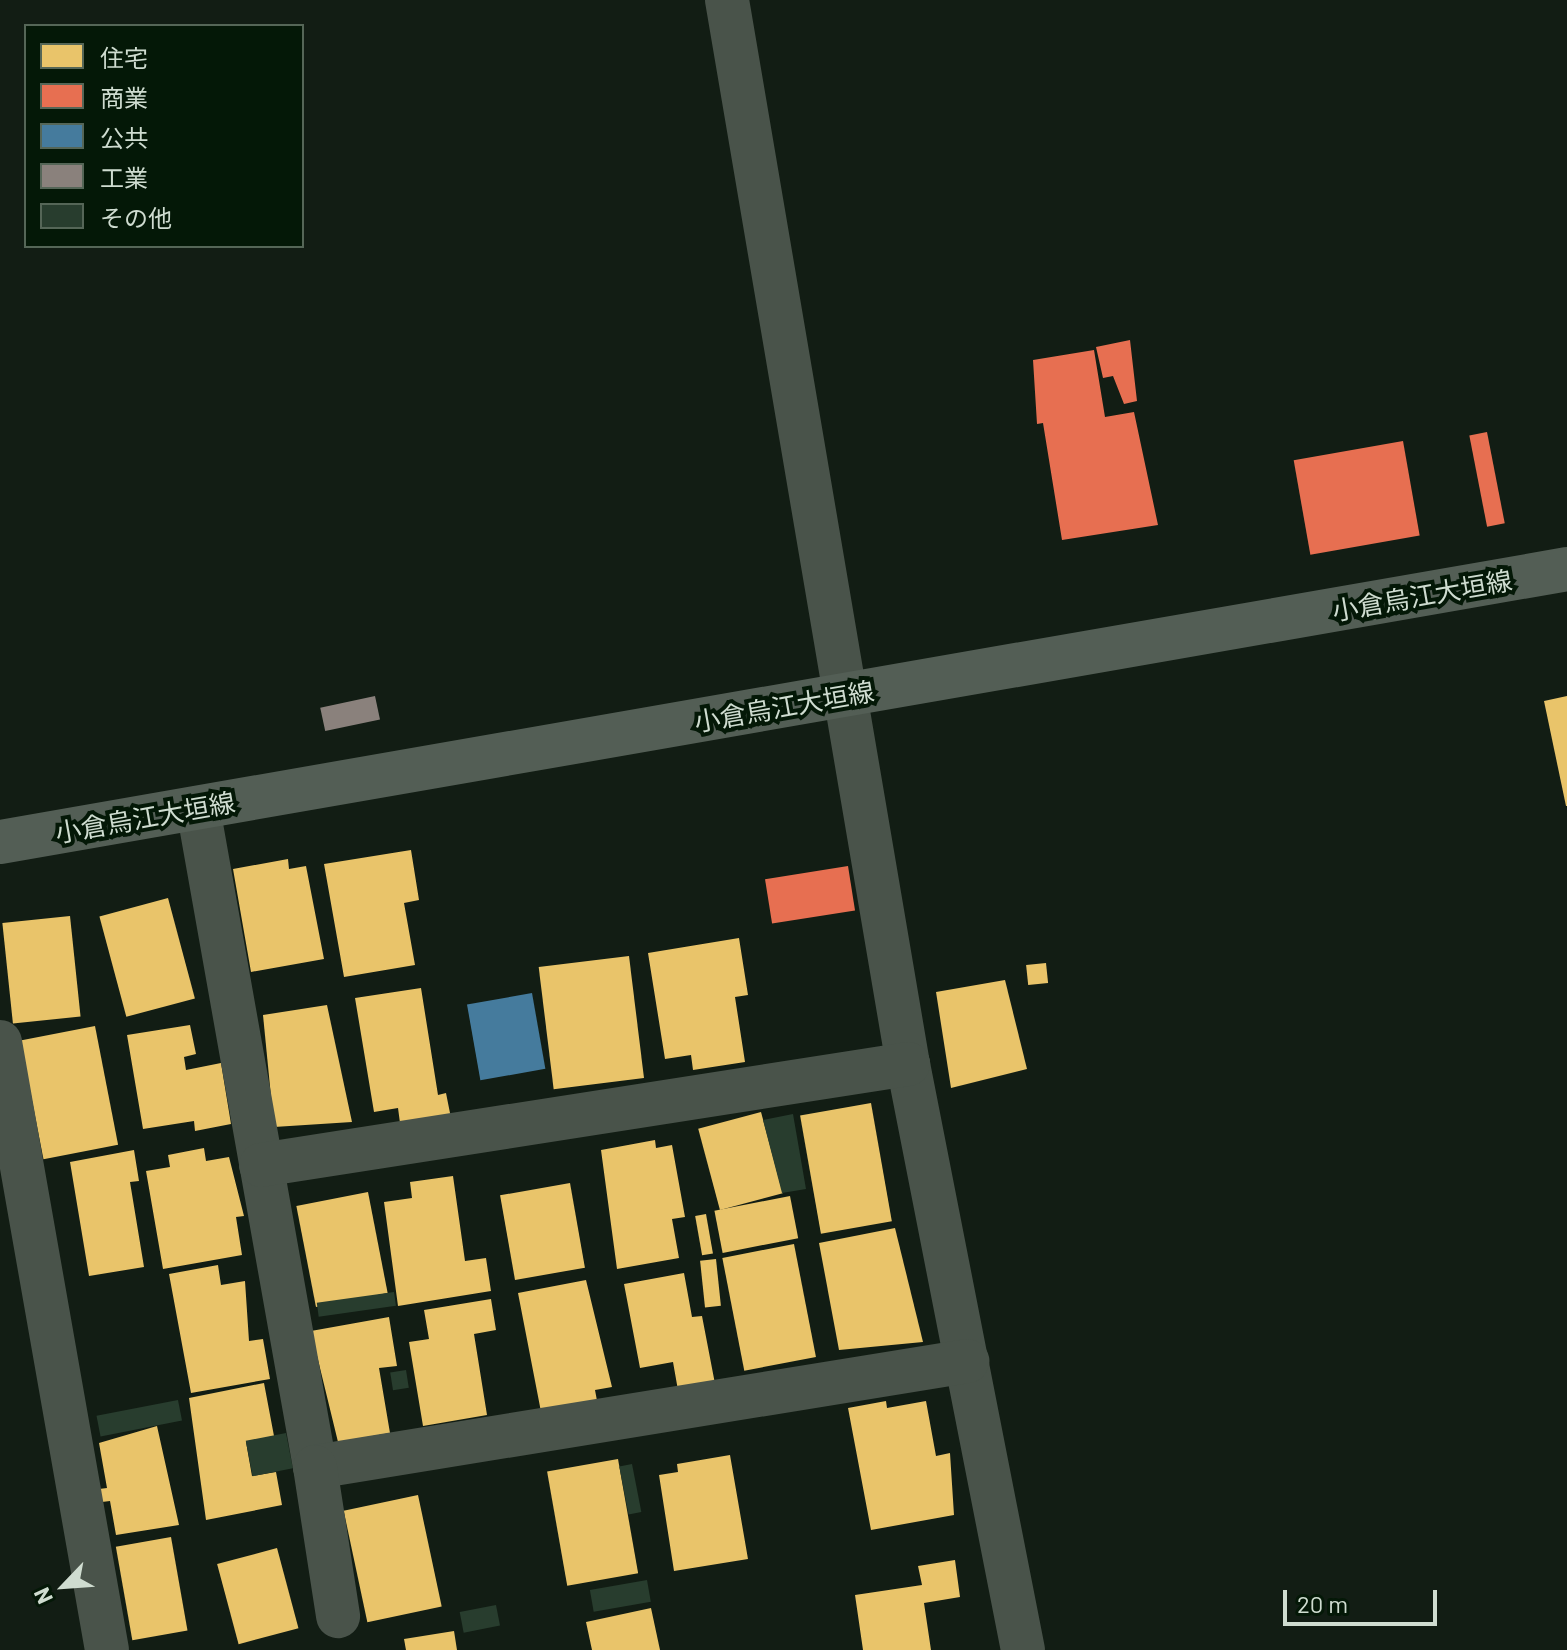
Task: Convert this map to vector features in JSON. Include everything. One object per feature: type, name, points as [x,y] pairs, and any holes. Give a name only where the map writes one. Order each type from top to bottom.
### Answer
[{"type":"main road","name":"小倉烏江大垣線","points":[[0,842],[1567,569]]},
{"type":"street","points":[[727,0],[908,1064],[1023,1650]]},
{"type":"street","points":[[198,808],[315,1467],[338,1616]]},
{"type":"street","points":[[0,1042],[107,1650]]},
{"type":"street","points":[[261,1165],[908,1064]]},
{"type":"street","points":[[315,1467],[967,1361]]},
{"type":"building: 住宅","points":[[1567,696],[1567,806],[1566,806],[1544,701]]},
{"type":"building: 住宅","points":[[411,850],[419,900],[404,903],[415,965],[344,977],[324,864]]},
{"type":"building: 住宅","points":[[288,859],[289,869],[306,866],[324,959],[251,972],[233,869]]},
{"type":"building: 住宅","points":[[168,898],[195,998],[126,1017],[99,916]]},
{"type":"building: 住宅","points":[[70,916],[81,1016],[13,1024],[2,923]]},
{"type":"building: 住宅","points":[[739,938],[748,995],[735,997],[745,1062],[693,1070],[691,1055],[665,1059],[648,953]]},
{"type":"building: 住宅","points":[[629,956],[644,1078],[554,1089],[539,967]]},
{"type":"building: 住宅","points":[[1046,963],[1048,983],[1028,985],[1026,965]]},
{"type":"building: 住宅","points":[[1005,980],[1027,1069],[951,1088],[936,992]]},
{"type":"building: 住宅","points":[[421,988],[438,1095],[446,1093],[452,1123],[400,1123],[398,1108],[374,1112],[355,998]]},
{"type":"building: 住宅","points":[[327,1005],[352,1122],[274,1127],[263,1015]]},
{"type":"building: 住宅","points":[[190,1025],[196,1054],[184,1057],[186,1070],[221,1063],[231,1124],[195,1131],[194,1121],[143,1129],[127,1035]]},
{"type":"building: 住宅","points":[[95,1026],[118,1145],[43,1159],[20,1041]]},
{"type":"building: 住宅","points":[[871,1103],[892,1221],[821,1234],[800,1116]]},
{"type":"building: 住宅","points":[[761,1112],[783,1193],[720,1210],[698,1129]]},
{"type":"building: 住宅","points":[[655,1140],[656,1148],[672,1145],[685,1217],[672,1219],[679,1258],[617,1269],[601,1150]]},
{"type":"building: 住宅","points":[[204,1148],[206,1161],[229,1157],[244,1216],[236,1217],[242,1255],[163,1269],[146,1171],[170,1167],[168,1155]]},
{"type":"building: 住宅","points":[[134,1150],[139,1181],[130,1182],[144,1267],[89,1276],[70,1162]]},
{"type":"building: 住宅","points":[[453,1176],[465,1261],[486,1258],[491,1291],[398,1306],[384,1202],[412,1198],[410,1182]]},
{"type":"building: 住宅","points":[[570,1183],[585,1268],[515,1280],[500,1195]]},
{"type":"building: 住宅","points":[[368,1192],[388,1293],[316,1307],[296,1206]]},
{"type":"building: 住宅","points":[[790,1196],[798,1238],[723,1253],[714,1211]]},
{"type":"building: 住宅","points":[[706,1214],[713,1253],[702,1255],[695,1216]]},
{"type":"building: 住宅","points":[[895,1228],[923,1342],[839,1350],[819,1243]]},
{"type":"building: 住宅","points":[[794,1244],[816,1357],[744,1371],[722,1258]]},
{"type":"building: 住宅","points":[[716,1259],[721,1306],[705,1307],[700,1261]]},
{"type":"building: 住宅","points":[[218,1265],[221,1285],[245,1281],[249,1341],[263,1339],[270,1379],[191,1393],[169,1274]]},
{"type":"building: 住宅","points":[[684,1273],[692,1317],[702,1316],[716,1389],[679,1396],[673,1362],[640,1368],[624,1284]]},
{"type":"building: 住宅","points":[[586,1280],[612,1387],[595,1390],[598,1406],[542,1417],[518,1293]]},
{"type":"building: 住宅","points":[[491,1299],[496,1330],[474,1334],[487,1415],[423,1426],[409,1342],[429,1339],[424,1310]]},
{"type":"building: 住宅","points":[[389,1317],[397,1366],[379,1368],[390,1433],[338,1442],[311,1331]]},
{"type":"building: 住宅","points":[[264,1383],[274,1436],[246,1442],[252,1476],[276,1472],[282,1505],[206,1520],[189,1398]]},
{"type":"building: 住宅","points":[[886,1401],[887,1408],[926,1401],[936,1456],[950,1453],[954,1515],[871,1530],[848,1408]]},
{"type":"building: 住宅","points":[[157,1426],[179,1525],[116,1535],[110,1501],[102,1502],[99,1489],[107,1488],[99,1443]]},
{"type":"building: 住宅","points":[[730,1455],[748,1559],[674,1571],[659,1475],[678,1472],[677,1464]]},
{"type":"building: 住宅","points":[[618,1459],[638,1573],[567,1586],[547,1472]]},
{"type":"building: 住宅","points":[[418,1495],[442,1607],[367,1622],[344,1511]]},
{"type":"building: 住宅","points":[[171,1537],[187,1631],[132,1640],[116,1547]]},
{"type":"building: 住宅","points":[[277,1548],[298,1628],[239,1644],[217,1564]]},
{"type":"building: 住宅","points":[[955,1560],[960,1597],[924,1603],[931,1650],[863,1650],[855,1595],[922,1585],[918,1566]]},
{"type":"building: 住宅","points":[[651,1608],[660,1650],[592,1650],[586,1622]]},
{"type":"building: 住宅","points":[[454,1631],[457,1650],[406,1650],[404,1639]]},
{"type":"building: 商業","points":[[1130,340],[1137,401],[1124,404],[1113,376],[1103,378],[1096,347]]},
{"type":"building: 商業","points":[[1094,350],[1105,417],[1134,412],[1158,525],[1062,540],[1043,423],[1037,424],[1033,360]]},
{"type":"building: 商業","points":[[1487,432],[1505,523],[1487,527],[1469,435]]},
{"type":"building: 商業","points":[[1403,441],[1420,536],[1310,555],[1294,460]]},
{"type":"building: 商業","points":[[848,866],[855,910],[772,924],[765,879]]},
{"type":"building: 公共","points":[[532,993],[545,1069],[480,1080],[467,1004]]},
{"type":"building: 工業","points":[[375,696],[380,719],[325,731],[320,708]]},
{"type":"building: その他","points":[[793,1114],[806,1189],[782,1193],[763,1120]]},
{"type":"building: その他","points":[[394,1292],[396,1306],[319,1317],[317,1303]]},
{"type":"building: その他","points":[[406,1370],[409,1388],[393,1390],[390,1373]]},
{"type":"building: その他","points":[[178,1400],[182,1421],[101,1436],[97,1416]]},
{"type":"building: その他","points":[[286,1433],[293,1468],[253,1476],[246,1441]]},
{"type":"building: その他","points":[[632,1464],[641,1512],[629,1515],[619,1466]]},
{"type":"building: その他","points":[[647,1580],[651,1602],[594,1612],[590,1590]]},
{"type":"building: その他","points":[[496,1605],[500,1626],[464,1633],[460,1612]]}]
